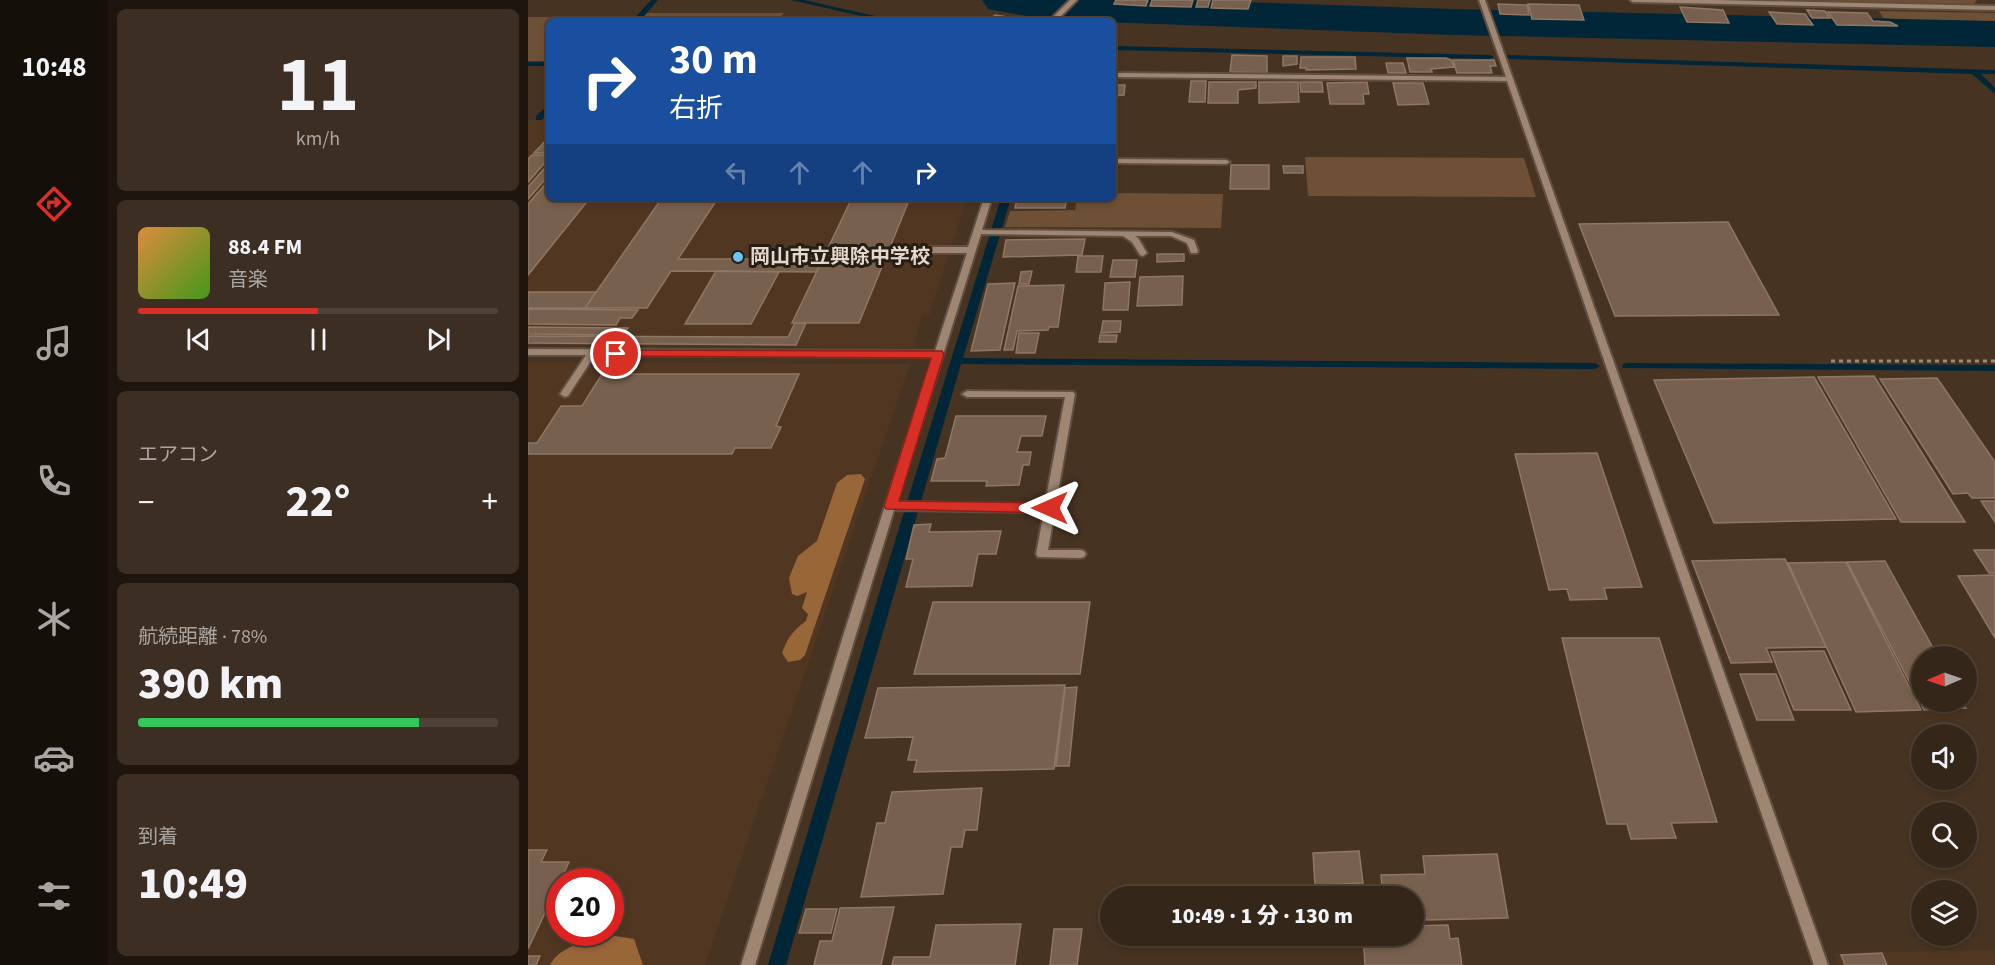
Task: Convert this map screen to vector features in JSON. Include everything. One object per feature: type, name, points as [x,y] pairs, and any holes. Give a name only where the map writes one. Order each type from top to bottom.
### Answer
[{"type":"street","points":[[1056,18],[1074,0]]},
{"type":"street","points":[[1482,0],[1821,965]]},
{"type":"street","points":[[1633,0],[1995,8]]},
{"type":"street","points":[[1988,0],[1995,8]]},
{"type":"street","points":[[1116,75],[1510,79]]},
{"type":"street","points":[[1116,161],[1226,162]]},
{"type":"street","points":[[748,965],[987,201]]},
{"type":"street","points":[[977,232],[1172,234],[1191,242],[1194,251]]},
{"type":"street","points":[[1124,233],[1136,240],[1143,253]]},
{"type":"street","points":[[918,250],[971,250]]},
{"type":"street","points":[[528,352],[938,354]]},
{"type":"street","points":[[565,394],[592,353]]},
{"type":"street","points":[[967,394],[1070,394],[1042,554],[1080,554]]},
{"type":"street","points":[[891,506],[1050,508]]},
{"type":"path","points":[[1831,361],[1995,361]]},
{"type":"shaded area","points":[[1791,0],[1977,0],[1973,5]]},
{"type":"shaded area","points":[[1879,11],[1995,13],[1995,29],[1900,27],[1893,19],[1883,18]]},
{"type":"shaded area","points":[[646,13],[784,13],[780,18],[641,18]]},
{"type":"shaded area","points":[[633,16],[631,18],[546,18],[546,61],[528,61],[528,17]]},
{"type":"shaded area","name":"岡山市立興除中学校","points":[[546,116],[546,201],[966,201],[929,315],[922,316],[913,347],[528,345],[528,120]]},
{"type":"shaded area","points":[[1305,157],[1524,158],[1536,197],[1308,196]]},
{"type":"shaded area","points":[[1116,193],[1223,194],[1221,228],[1005,227],[1010,211],[1075,210],[1076,201],[1116,201]]},
{"type":"shaded area","points":[[528,362],[910,364],[705,965],[528,965]]},
{"type":"shaded area","points":[[861,474],[865,479],[805,655],[800,660],[788,662],[782,653],[784,648],[794,631],[806,621],[808,614],[802,608],[807,592],[797,596],[792,594],[789,578],[798,556],[817,541],[837,483],[847,475]]},
{"type":"shaded area","points":[[624,937],[634,939],[643,965],[550,965],[561,952],[574,946],[624,946]]},
{"type":"shaded area","points":[[1994,950],[1995,965],[1838,965],[1834,953]]},
{"type":"building","points":[[1116,0],[1148,0],[1146,6],[1114,4]]},
{"type":"building","points":[[1152,0],[1193,0],[1191,7],[1150,6]]},
{"type":"building","points":[[1198,0],[1210,0],[1208,7],[1196,7]]},
{"type":"building","points":[[1213,0],[1251,0],[1248,9],[1211,8]]},
{"type":"building","points":[[1498,4],[1527,5],[1529,15],[1500,14]]},
{"type":"building","points":[[1528,4],[1579,5],[1584,20],[1532,19]]},
{"type":"building","points":[[1680,7],[1723,10],[1729,23],[1687,22]]},
{"type":"building","points":[[1807,10],[1825,11],[1830,18],[1812,18]]},
{"type":"building","points":[[1769,12],[1805,14],[1813,25],[1777,24]]},
{"type":"building","points":[[1828,12],[1867,13],[1873,21],[1890,22],[1898,26],[1837,25]]},
{"type":"building","points":[[995,15],[1014,18],[991,18]]},
{"type":"building","points":[[1232,55],[1267,56],[1267,73],[1230,72]]},
{"type":"building","points":[[1283,56],[1297,56],[1297,64],[1283,66]]},
{"type":"building","points":[[1301,57],[1355,57],[1356,69],[1306,70],[1306,68],[1300,68]]},
{"type":"building","points":[[1407,58],[1446,58],[1451,60],[1454,67],[1431,69],[1432,72],[1410,72]]},
{"type":"building","points":[[1453,60],[1494,60],[1496,66],[1490,66],[1492,73],[1457,73]]},
{"type":"building","points":[[1386,63],[1403,63],[1406,73],[1388,73]]},
{"type":"building","points":[[1191,81],[1206,81],[1205,102],[1189,102]]},
{"type":"building","points":[[1209,82],[1256,82],[1256,88],[1238,90],[1238,103],[1208,103]]},
{"type":"building","points":[[1259,82],[1298,82],[1299,102],[1259,103]]},
{"type":"building","points":[[1300,82],[1322,82],[1323,92],[1301,92]]},
{"type":"building","points":[[1367,82],[1369,94],[1363,94],[1364,104],[1330,104],[1327,83]]},
{"type":"building","points":[[1393,83],[1423,83],[1429,104],[1398,105]]},
{"type":"building","points":[[1116,85],[1125,85],[1124,95],[1116,96]]},
{"type":"building","points":[[546,140],[546,153],[534,153]]},
{"type":"building","points":[[532,155],[546,155],[546,161],[528,182],[528,159]]},
{"type":"building","points":[[1231,165],[1269,165],[1269,189],[1230,189]]},
{"type":"building","points":[[1283,166],[1303,166],[1303,173],[1284,173]]},
{"type":"building","points":[[546,169],[546,178],[528,199],[528,187]]},
{"type":"building","points":[[546,183],[546,201],[588,201],[528,275],[528,204]]},
{"type":"building","points":[[660,201],[716,201],[678,259],[822,259],[817,272],[671,271],[647,308],[585,308]]},
{"type":"building","points":[[851,201],[909,201],[859,323],[792,323]]},
{"type":"building","points":[[1016,201],[1066,201],[1065,208],[1015,208]]},
{"type":"building","points":[[1728,222],[1779,315],[1615,316],[1579,224]]},
{"type":"building","points":[[1085,239],[1082,255],[1003,257],[1006,240]]},
{"type":"building","points":[[1157,254],[1184,254],[1184,261],[1157,262]]},
{"type":"building","points":[[1078,256],[1103,256],[1101,272],[1076,272]]},
{"type":"building","points":[[1113,260],[1137,260],[1135,277],[1110,277]]},
{"type":"building","points":[[716,271],[779,272],[751,324],[685,324]]},
{"type":"building","points":[[1032,271],[1029,284],[1019,284],[1021,272]]},
{"type":"building","points":[[1183,276],[1182,305],[1137,306],[1140,277]]},
{"type":"building","points":[[1130,282],[1128,310],[1103,310],[1105,283]]},
{"type":"building","points":[[1015,283],[1000,350],[971,351],[988,284]]},
{"type":"building","points":[[1064,285],[1058,327],[1049,327],[1048,330],[1017,331],[1013,350],[1004,350],[1018,286]]},
{"type":"building","points":[[528,292],[596,292],[585,308],[528,308]]},
{"type":"building","points":[[528,309],[638,310],[632,318],[620,318],[616,325],[528,324]]},
{"type":"building","points":[[1103,321],[1121,321],[1120,332],[1101,333]]},
{"type":"building","points":[[795,323],[806,323],[796,345],[528,343],[528,336],[788,337]]},
{"type":"building","points":[[528,327],[628,328],[623,335],[528,334]]},
{"type":"building","points":[[1019,333],[1039,333],[1035,353],[1016,353]]},
{"type":"building","points":[[1100,335],[1117,335],[1116,342],[1099,342]]},
{"type":"building","points":[[602,374],[799,374],[776,426],[781,427],[771,448],[735,448],[732,454],[528,454],[528,443],[537,443],[561,406],[582,406]]},
{"type":"building","points":[[1874,376],[1965,522],[1901,522],[1818,377]]},
{"type":"building","points":[[1814,377],[1896,519],[1714,523],[1654,380]]},
{"type":"building","points":[[1937,378],[1995,462],[1995,498],[1972,498],[1968,493],[1953,494],[1880,379]]},
{"type":"building","points":[[956,416],[1046,416],[1042,436],[1021,436],[1017,452],[1031,452],[1029,465],[1023,465],[1019,485],[986,486],[987,481],[931,481],[937,459],[945,458]]},
{"type":"building","points":[[1597,453],[1642,587],[1604,588],[1607,599],[1570,600],[1567,589],[1549,590],[1515,454]]},
{"type":"building","points":[[1981,501],[1995,501],[1995,522]]},
{"type":"building","points":[[931,524],[929,532],[1001,531],[996,554],[978,554],[972,586],[906,587],[913,559],[906,559],[914,525]]},
{"type":"building","points":[[1974,550],[1995,550],[1995,573],[1989,573]]},
{"type":"building","points":[[1785,559],[1826,647],[1766,648],[1772,662],[1731,663],[1692,561]]},
{"type":"building","points":[[1885,561],[1932,646],[1911,646],[1911,685],[1847,562]]},
{"type":"building","points":[[1846,562],[1911,690],[1911,710],[1856,712],[1788,563]]},
{"type":"building","points":[[1995,575],[1995,638],[1958,576]]},
{"type":"building","points":[[933,602],[1090,602],[1080,674],[914,674]]},
{"type":"building","points":[[1562,638],[1659,638],[1717,822],[1671,823],[1676,838],[1631,839],[1627,824],[1607,824]]},
{"type":"building","points":[[1824,651],[1851,710],[1794,710],[1771,652]]},
{"type":"building","points":[[1740,674],[1776,674],[1794,720],[1757,720]]},
{"type":"building","points":[[1065,685],[1054,769],[914,772],[917,760],[908,760],[913,737],[865,738],[878,688]]},
{"type":"building","points":[[1077,687],[1069,766],[1056,766],[1065,688]]},
{"type":"building","points":[[982,788],[977,830],[965,830],[962,847],[951,847],[943,894],[861,897],[877,823],[885,823],[892,792]]},
{"type":"building","points":[[528,850],[547,850],[541,862],[569,862],[566,868],[546,868],[546,911],[528,949]]},
{"type":"building","points":[[1359,851],[1363,883],[1315,885],[1313,853]]},
{"type":"building","points":[[1497,854],[1508,918],[1426,920],[1424,886],[1382,886],[1381,875],[1425,874],[1423,856]]},
{"type":"building","points":[[894,907],[881,965],[814,965],[820,941],[832,941],[840,908]]},
{"type":"building","points":[[806,909],[837,909],[831,933],[799,933]]},
{"type":"building","points":[[1021,924],[1015,965],[892,965],[894,957],[930,957],[936,925]]},
{"type":"building","points":[[1448,925],[1450,939],[1458,938],[1462,965],[1365,965],[1364,946],[1424,946],[1424,926]]},
{"type":"building","points":[[1054,929],[1082,929],[1077,965],[1050,965]]},
{"type":"building","points":[[1882,953],[1887,965],[1845,965],[1841,955]]},
{"type":"building","points":[[528,956],[540,956],[536,965],[528,965]]},
{"type":"waterway","points":[[639,18],[655,0]]},
{"type":"waterway","points":[[794,0],[879,18]]},
{"type":"waterway","points":[[1002,0],[1049,8],[1453,22],[1995,34]]},
{"type":"waterway","points":[[1070,18],[1087,0]]},
{"type":"waterway","points":[[1116,48],[1490,57]]},
{"type":"waterway","points":[[1510,57],[1974,71]]},
{"type":"waterway","points":[[528,64],[546,64]]},
{"type":"waterway","points":[[1974,71],[1995,72]]},
{"type":"waterway","points":[[1974,71],[1995,92]]},
{"type":"waterway","points":[[539,118],[546,112]]},
{"type":"waterway","points":[[957,361],[1005,201]]},
{"type":"waterway","points":[[777,965],[957,361]]},
{"type":"waterway","points":[[957,361],[1595,366]]},
{"type":"waterway","points":[[1627,366],[1995,368]]},
{"type":"place","name":"岡山市立興除中学校","points":[[738,257]]},
{"type":"route","points":[[616,354],[938,354],[891,506],[1050,508]]}]
